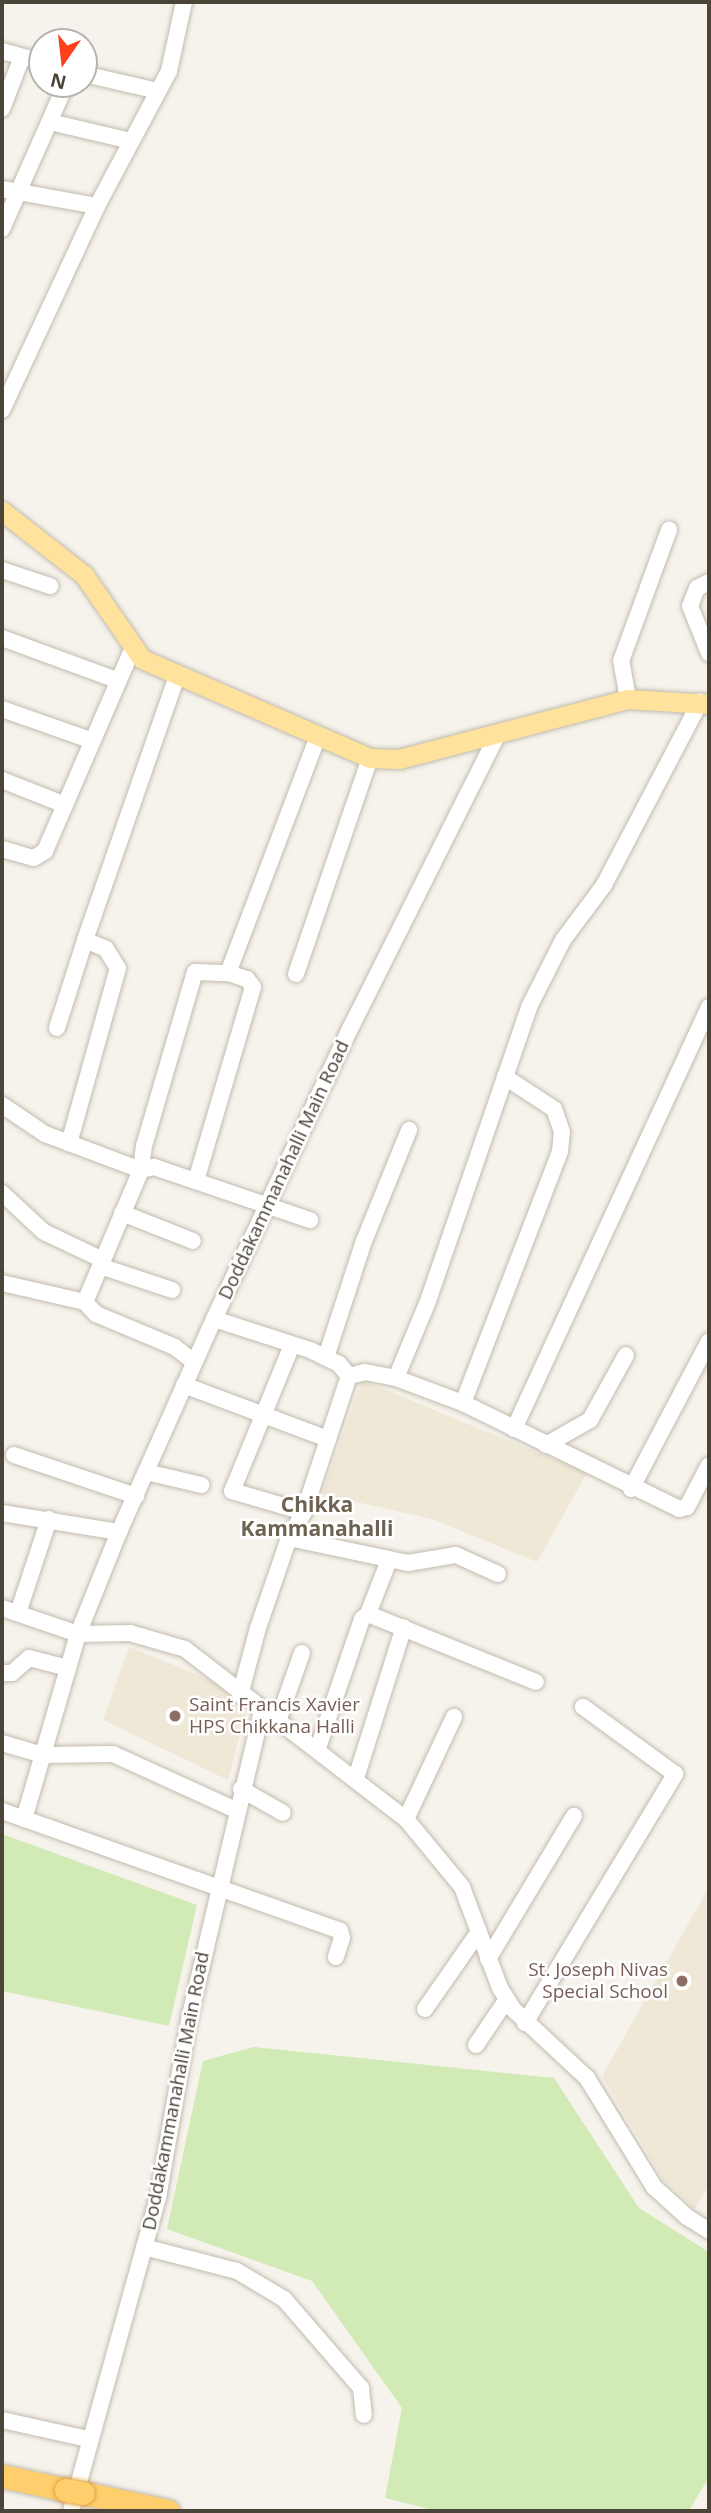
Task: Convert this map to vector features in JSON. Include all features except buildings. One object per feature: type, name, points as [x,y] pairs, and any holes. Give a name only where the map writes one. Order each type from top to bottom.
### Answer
[{"type":"highway","points":[[2,2476],[73,2498],[169,2511]]},
{"type":"main road","points":[[2,511],[83,575],[132,650],[177,676],[317,739],[370,758],[399,759],[628,699],[705,703]]},
{"type":"street","points":[[2,410],[97,206],[173,57],[184,2]]},
{"type":"street","points":[[2,51],[28,58]]},
{"type":"street","points":[[2,108],[22,57]]},
{"type":"street","points":[[98,77],[158,90]]},
{"type":"street","points":[[2,229],[60,98]]},
{"type":"street","points":[[50,122],[131,141]]},
{"type":"street","points":[[2,189],[97,206]]},
{"type":"street","points":[[628,699],[621,661],[669,530]]},
{"type":"street","points":[[2,570],[50,586]]},
{"type":"street","points":[[709,582],[697,588],[690,606],[709,653]]},
{"type":"street","points":[[2,638],[117,680]]},
{"type":"street","points":[[2,849],[40,856],[132,650]]},
{"type":"street","points":[[57,1028],[177,676]]},
{"type":"street","points":[[396,1378],[428,1301],[529,1007],[563,940],[604,885],[705,703]]},
{"type":"street","points":[[2,709],[90,740]]},
{"type":"street","name":"Doddakammanahalli Main Road","points":[[349,1376],[326,1357],[214,1319],[497,735]]},
{"type":"street","points":[[228,973],[317,739]]},
{"type":"street","points":[[296,974],[370,758]]},
{"type":"street","points":[[2,780],[65,805]]},
{"type":"street","points":[[69,1143],[118,968],[106,949],[85,940]]},
{"type":"street","points":[[85,1302],[141,1170],[189,985],[195,972],[228,973],[253,987],[196,1181]]},
{"type":"street","points":[[514,1429],[709,1007]]},
{"type":"street","points":[[463,1403],[560,1151],[562,1132],[554,1109],[505,1077]]},
{"type":"street","points":[[2,1105],[32,1128],[141,1170],[154,1167],[310,1220]]},
{"type":"street","points":[[326,1357],[364,1241],[409,1130]]},
{"type":"street","points":[[2,1193],[44,1232],[102,1263],[172,1290]]},
{"type":"street","points":[[121,1213],[193,1241]]},
{"type":"street","points":[[2,1283],[85,1302],[96,1314],[175,1347],[194,1362]]},
{"type":"street","points":[[24,1819],[78,1634],[119,1532],[214,1319]]},
{"type":"street","points":[[631,1489],[709,1341]]},
{"type":"street","points":[[292,1345],[232,1491],[304,1512]]},
{"type":"street","points":[[546,1445],[590,1420],[626,1355]]},
{"type":"street","points":[[240,1695],[289,1538],[304,1512],[349,1376],[365,1372],[396,1378],[463,1403],[631,1489],[684,1510],[704,1488],[709,1465]]},
{"type":"street","points":[[184,1385],[328,1439]]},
{"type":"street","points":[[14,1455],[136,1496]]},
{"type":"street","points":[[146,1472],[202,1485]]},
{"type":"street","points":[[2,1513],[50,1518],[119,1532]]},
{"type":"street","points":[[18,1614],[50,1518]]},
{"type":"street","points":[[289,1538],[408,1563],[456,1555],[498,1574]]},
{"type":"street","points":[[318,1748],[362,1619],[368,1614],[389,1560]]},
{"type":"street","points":[[2,1608],[78,1634],[130,1633],[185,1649],[240,1695],[318,1748],[406,1819],[462,1887],[488,1959],[507,2000],[526,2023],[587,2078],[654,2187],[687,2217],[709,2231]]},
{"type":"street","points":[[368,1614],[536,1682]]},
{"type":"street","points":[[356,1778],[404,1627]]},
{"type":"street","points":[[278,1721],[302,1653]]},
{"type":"street","points":[[2,1673],[12,1673],[29,1658],[68,1668]]},
{"type":"street","points":[[526,2023],[675,1774],[583,1707]]},
{"type":"street","name":"Doddakammanahalli Main Road","points":[[73,2498],[158,2198],[218,1887],[262,1710]]},
{"type":"street","points":[[406,1819],[454,1717]]},
{"type":"street","points":[[2,1743],[43,1755],[113,1754],[236,1810]]},
{"type":"street","points":[[241,1789],[283,1814]]},
{"type":"street","points":[[2,1811],[340,1931],[342,1938],[336,1957]]},
{"type":"street","points":[[488,1959],[573,1816]]},
{"type":"street","points":[[425,2009],[478,1933]]},
{"type":"street","points":[[476,2045],[507,2000]]},
{"type":"street","points":[[144,2247],[237,2271],[284,2299],[360,2388],[364,2415]]},
{"type":"street","points":[[2,2420],[89,2440]]},
{"type":"shaded area","points":[[362,1380],[587,1473],[537,1562],[432,1519],[322,1494]]},
{"type":"shaded area","name":"Saint Francis Xavier HPS Chikkana Halli","points":[[129,1647],[216,1682],[246,1713],[228,1780],[103,1720]]},
{"type":"shaded area","name":"St. Joseph Nivas Special School","points":[[709,1887],[709,2185],[695,2209],[663,2179],[602,2076]]},
{"type":"green space","points":[[2,1834],[197,1905],[169,2026],[2,1991]]},
{"type":"green space","points":[[253,2047],[554,2078],[639,2208],[709,2252],[709,2477],[689,2511],[437,2511],[385,2498],[402,2408],[312,2281],[167,2229],[203,2061]]},
{"type":"place","name":"Saint Francis Xavier HPS Chikkana Halli","points":[[175,1716]]},
{"type":"place","name":"St. Joseph Nivas Special School","points":[[682,1981]]},
{"type":"district","name":"Chikka Kammanahalli","points":[[317,1516]]}]
